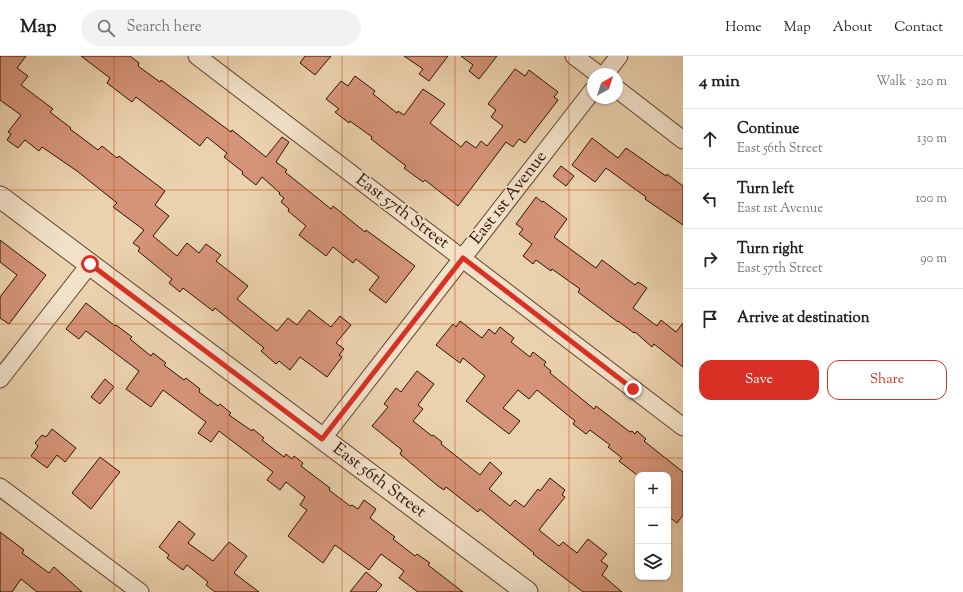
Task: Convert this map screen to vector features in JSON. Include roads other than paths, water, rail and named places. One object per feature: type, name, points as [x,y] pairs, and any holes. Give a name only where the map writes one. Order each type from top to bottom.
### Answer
[{"type":"street","name":"East 57th Street","points":[[197,56],[683,427]]},
{"type":"street","points":[[574,56],[590,68]]},
{"type":"street","points":[[610,68],[619,56]]},
{"type":"street","points":[[623,94],[683,140]]},
{"type":"street","name":"East 1st Avenue","points":[[322,439],[587,98]]},
{"type":"street","name":"East 56th Street","points":[[0,197],[527,592]]},
{"type":"street","points":[[0,379],[90,264]]},
{"type":"street","points":[[0,487],[140,592]]}]
